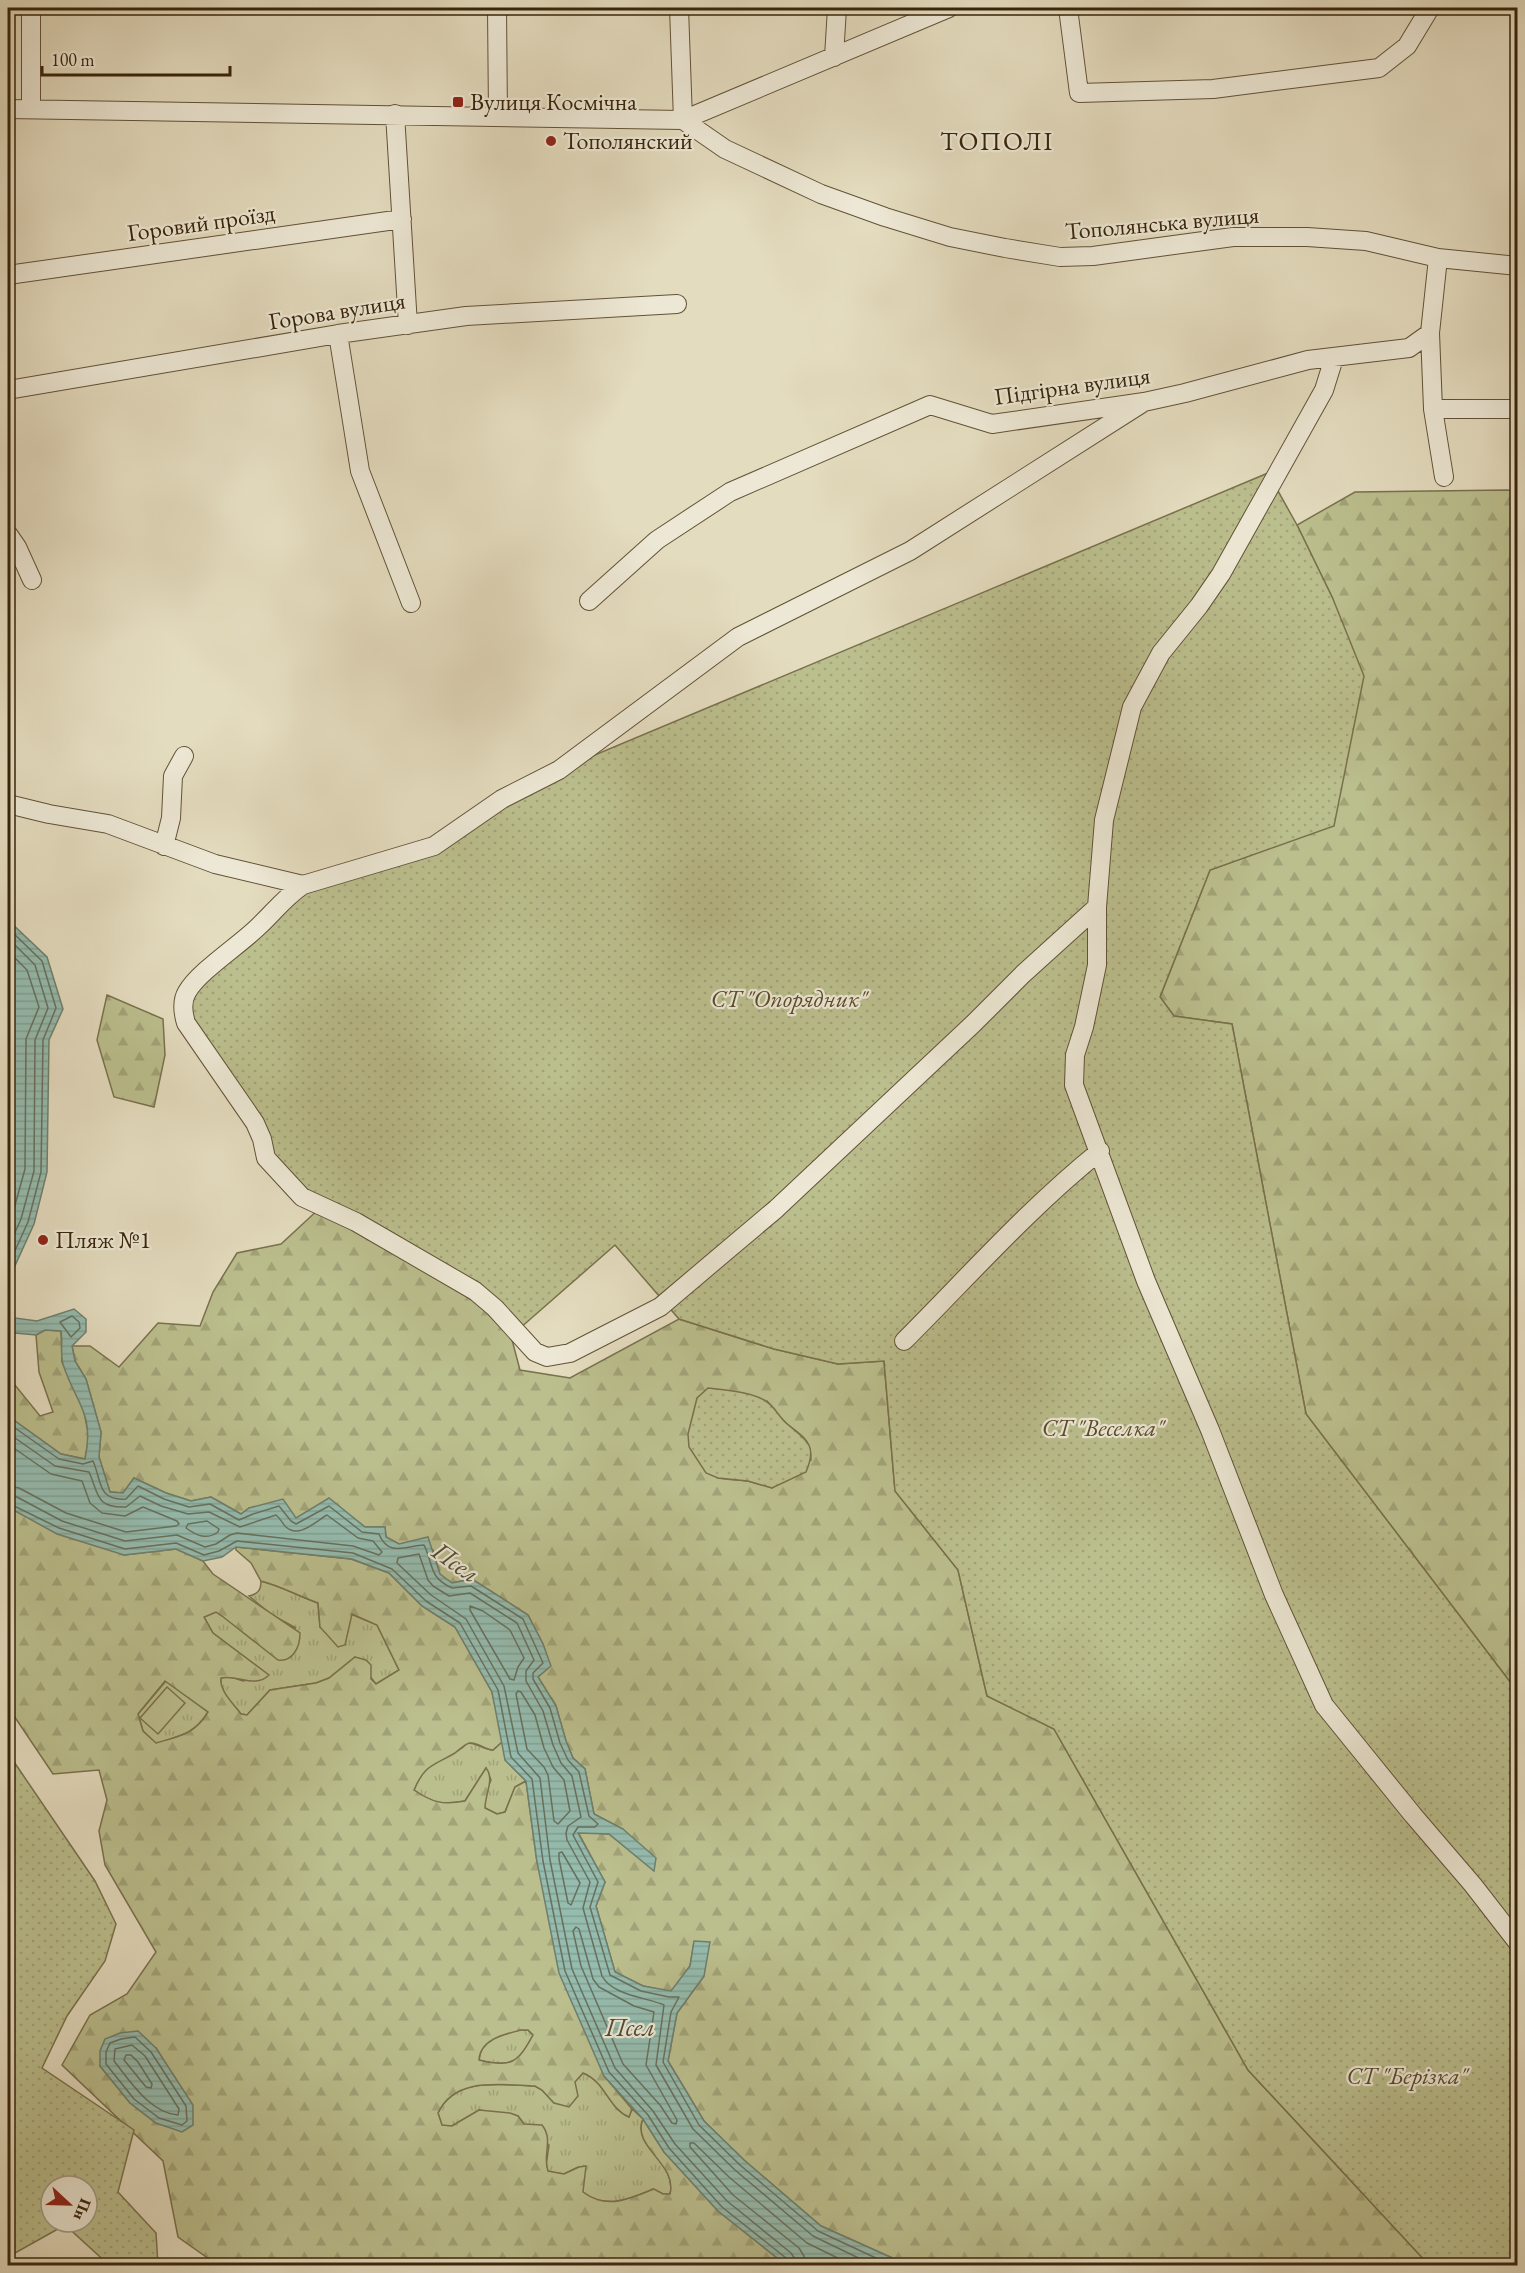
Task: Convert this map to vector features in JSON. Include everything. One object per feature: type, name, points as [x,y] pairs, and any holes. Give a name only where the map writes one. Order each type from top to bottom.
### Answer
[{"type":"street","points":[[31,8],[31,109]]},
{"type":"street","points":[[497,8],[498,116]]},
{"type":"street","points":[[680,8],[683,120]]},
{"type":"street","points":[[834,57],[837,8]]},
{"type":"street","points":[[8,109],[683,120],[949,8]]},
{"type":"street","points":[[1068,8],[1078,93],[1213,89],[1378,68],[1407,46],[1430,8]]},
{"type":"street","points":[[395,114],[408,325]]},
{"type":"street","name":"Тополянська вулиця","points":[[683,120],[725,149],[821,194],[885,218],[950,237],[1005,248],[1060,257],[1093,256],[1233,237],[1307,237],[1366,241],[1438,258],[1518,266]]},
{"type":"street","name":"Горовий проїзд","points":[[8,275],[402,219]]},
{"type":"street","points":[[1438,258],[1430,333],[1433,409],[1444,477]]},
{"type":"street","name":"Горова вулиця","points":[[8,390],[338,334],[466,316],[677,304]]},
{"type":"street","name":"Підгірна вулиця","points":[[590,601],[657,540],[730,492],[930,405],[992,423],[1144,402],[1308,360],[1409,348],[1430,333]]},
{"type":"street","points":[[338,334],[360,471],[411,603]]},
{"type":"street","points":[[1334,358],[1324,390],[1221,574],[1199,606],[1161,653],[1132,707],[1104,820],[1097,907],[1096,965],[1084,1027],[1075,1055],[1074,1085],[1146,1281],[1210,1430],[1274,1595],[1324,1705],[1518,1943]]},
{"type":"street","points":[[1097,907],[1023,974],[776,1209],[660,1307],[570,1353],[547,1357],[535,1352],[495,1308],[476,1291],[356,1222],[302,1197],[266,1158],[262,1139],[255,1123],[186,1023],[183,1007],[187,991],[199,978],[259,926],[285,897],[303,885],[434,846],[502,799],[559,770],[738,637],[910,551],[1144,402]]},
{"type":"street","points":[[1433,409],[1518,409]]},
{"type":"street","points":[[8,534],[32,580]]},
{"type":"street","points":[[164,846],[171,818],[173,776],[184,756]]},
{"type":"street","points":[[8,804],[108,824],[215,864],[303,885]]},
{"type":"street","points":[[904,1341],[1038,1205],[1066,1178],[1100,1151]]},
{"type":"green space","points":[[1268,473],[1297,525],[1333,599],[1364,676],[1334,826],[1210,870],[1160,997],[1174,1016],[1232,1024],[1306,1414],[1517,1691],[1517,2265],[1429,2265],[1248,2070],[1054,1729],[987,1696],[958,1570],[895,1491],[884,1361],[838,1364],[774,1349],[679,1319],[615,1245],[511,1336],[494,1315],[410,1243],[321,1207],[266,1158],[183,1001],[285,897],[434,846],[559,770]]},
{"type":"green space","points":[[1517,491],[1517,1691],[1306,1414],[1232,1024],[1174,1016],[1160,997],[1210,870],[1334,825],[1333,599],[1297,525],[1355,492]]},
{"type":"green space","points":[[107,995],[163,1019],[165,1055],[154,1107],[114,1097],[97,1040]]},
{"type":"green space","points":[[321,1207],[410,1243],[494,1315],[511,1336],[520,1370],[570,1378],[679,1319],[774,1349],[838,1364],[884,1361],[895,1491],[958,1570],[987,1696],[1054,1729],[1248,2070],[1429,2265],[908,2265],[821,2226],[744,2160],[704,2121],[668,2061],[677,2013],[704,1976],[694,1942],[690,1966],[671,1992],[643,1986],[615,1972],[596,1906],[605,1882],[578,1832],[609,1834],[654,1870],[623,1829],[594,1814],[585,1769],[573,1758],[556,1706],[538,1677],[550,1666],[543,1644],[528,1615],[472,1579],[452,1583],[440,1575],[433,1550],[399,1544],[386,1537],[385,1527],[365,1527],[347,1514],[296,1518],[249,1508],[241,1514],[211,1497],[191,1501],[166,1493],[134,1478],[123,1493],[110,1492],[99,1457],[101,1432],[86,1379],[75,1361],[72,1346],[90,1346],[119,1367],[158,1323],[200,1326],[213,1292],[237,1253],[281,1244]],"holes":[[[767,1401],[807,1442],[811,1460],[772,1488],[748,1481],[718,1478]]]},
{"type":"green space","points":[[45,1330],[61,1331],[62,1362],[83,1407],[89,1437],[85,1459],[61,1454],[8,1416],[8,1368],[10,1379],[40,1416],[53,1412],[39,1372],[36,1335]]},
{"type":"green space","points":[[708,1388],[747,1394],[770,1404],[784,1421],[808,1443],[811,1455],[806,1472],[772,1488],[748,1481],[718,1478],[706,1473],[689,1447],[688,1434],[697,1398]]},
{"type":"green space","points":[[8,1507],[124,1555],[176,1549],[203,1561],[213,1574],[300,1633],[299,1643],[292,1656],[278,1660],[216,1612],[204,1617],[213,1633],[269,1675],[258,1681],[221,1678],[222,1688],[241,1714],[247,1715],[270,1690],[316,1683],[329,1678],[355,1657],[366,1660],[371,1665],[371,1679],[376,1684],[399,1670],[377,1625],[352,1614],[345,1645],[338,1647],[320,1627],[318,1603],[261,1581],[251,1563],[236,1550],[236,1547],[351,1559],[389,1573],[422,1606],[455,1627],[492,1692],[503,1741],[493,1750],[473,1743],[467,1744],[426,1770],[414,1790],[438,1802],[465,1801],[486,1768],[490,1782],[485,1808],[497,1814],[505,1812],[515,1787],[526,1781],[537,1862],[604,2076],[632,2109],[629,2117],[622,2113],[597,2082],[583,2073],[575,2082],[578,2096],[569,2107],[554,2103],[535,2086],[481,2085],[456,2093],[446,2101],[438,2113],[442,2125],[452,2126],[479,2110],[510,2113],[518,2116],[524,2124],[542,2125],[548,2142],[546,2160],[548,2171],[564,2174],[586,2166],[583,2192],[601,2201],[610,2202],[627,2199],[654,2189],[663,2194],[670,2194],[671,2183],[667,2174],[643,2138],[641,2129],[643,2119],[664,2152],[718,2211],[786,2265],[219,2266],[178,2237],[163,2161],[62,2065],[90,2015],[127,1994],[156,1952],[105,1865],[99,1831],[107,1800],[99,1770],[53,1774],[8,1707]],"holes":[[[165,1681],[208,1712],[192,1730],[156,1743],[143,1731],[138,1714]],[[521,2030],[528,2030],[533,2035],[523,2052],[512,2061],[499,2063],[479,2060],[484,2047],[501,2036]],[[156,2048],[172,2074],[156,2123],[130,2103],[100,2066]]]},
{"type":"green space","points":[[261,1581],[318,1603],[320,1627],[345,1644],[351,1614],[377,1625],[399,1670],[376,1684],[355,1657],[329,1678],[316,1683],[270,1690],[247,1715],[241,1714],[224,1692],[221,1678],[228,1676],[243,1681],[268,1675],[213,1633],[204,1617],[216,1612],[222,1616],[296,1628],[272,1615],[249,1596],[258,1591]]},
{"type":"green space","points":[[166,1681],[208,1712],[192,1730],[156,1744],[143,1731],[138,1714]]},
{"type":"green space","points":[[167,1687],[185,1703],[158,1734],[140,1718]]},
{"type":"green space","points":[[503,1741],[505,1760],[526,1781],[515,1787],[505,1812],[497,1814],[485,1808],[485,1794],[491,1780],[486,1768],[465,1801],[438,1802],[414,1790],[430,1765],[460,1750],[467,1743],[493,1750]]},
{"type":"green space","points":[[8,1753],[95,1881],[116,1924],[105,1961],[67,2016],[42,2068],[134,2130],[118,2192],[156,2233],[158,2265],[109,2265],[75,2234],[99,2234],[99,2174],[39,2174],[39,2234],[49,2234],[8,2257]]},
{"type":"green space","points":[[521,2030],[528,2030],[533,2035],[518,2057],[506,2063],[479,2060],[480,2053],[488,2042]]},
{"type":"green space","points":[[583,2073],[597,2082],[622,2113],[629,2117],[632,2109],[643,2119],[641,2129],[643,2138],[667,2173],[671,2183],[670,2194],[663,2194],[653,2189],[626,2199],[609,2202],[592,2197],[583,2192],[578,2167],[564,2174],[548,2172],[546,2166],[549,2145],[518,2116],[479,2110],[452,2126],[442,2126],[438,2113],[446,2101],[467,2088],[494,2084],[535,2086],[554,2103]]},
{"type":"water","points":[[8,920],[47,957],[63,1009],[49,1040],[47,1172],[34,1224],[8,1281]]},
{"type":"water","name":"Псел","points":[[74,1309],[86,1319],[86,1332],[72,1346],[75,1361],[86,1379],[101,1432],[99,1457],[110,1492],[123,1493],[134,1478],[166,1493],[191,1501],[211,1497],[241,1514],[249,1508],[283,1499],[296,1518],[329,1498],[365,1527],[385,1527],[386,1537],[399,1544],[428,1537],[440,1574],[452,1583],[472,1579],[528,1615],[551,1666],[538,1677],[556,1706],[573,1758],[585,1769],[594,1814],[623,1829],[656,1858],[654,1871],[609,1834],[578,1833],[605,1882],[596,1906],[615,1972],[643,1986],[671,1991],[690,1966],[694,1941],[710,1942],[704,1976],[677,2013],[668,2061],[704,2121],[744,2160],[821,2226],[908,2265],[786,2265],[718,2211],[664,2152],[643,2119],[604,2076],[559,1973],[537,1862],[526,1781],[505,1760],[492,1692],[455,1627],[422,1606],[389,1573],[352,1559],[236,1547],[222,1557],[203,1561],[176,1549],[124,1555],[57,1534],[8,1507],[8,1416],[61,1454],[85,1459],[87,1430],[82,1408],[63,1364],[61,1331],[45,1330],[36,1335],[15,1333],[8,1335],[8,1317],[37,1321]]},
{"type":"water","points":[[138,2031],[156,2048],[193,2105],[193,2125],[182,2132],[156,2123],[130,2103],[100,2066],[100,2051],[105,2039],[120,2033]]},
{"type":"place","name":"Вулиця Космічна","points":[[458,102]]},
{"type":"place","name":"Тополянский","points":[[551,141]]},
{"type":"place","name":"Пляж №1","points":[[43,1240]]},
{"type":"district","name":"ТОПОЛІ","points":[[997,141]]},
{"type":"park label","name":"СТ \"Опорядник\"","points":[[789,999]]},
{"type":"park label","name":"СТ \"Веселка\"","points":[[1103,1428]]},
{"type":"park label","name":"СТ \"Берізка\"","points":[[1407,2076]]}]
